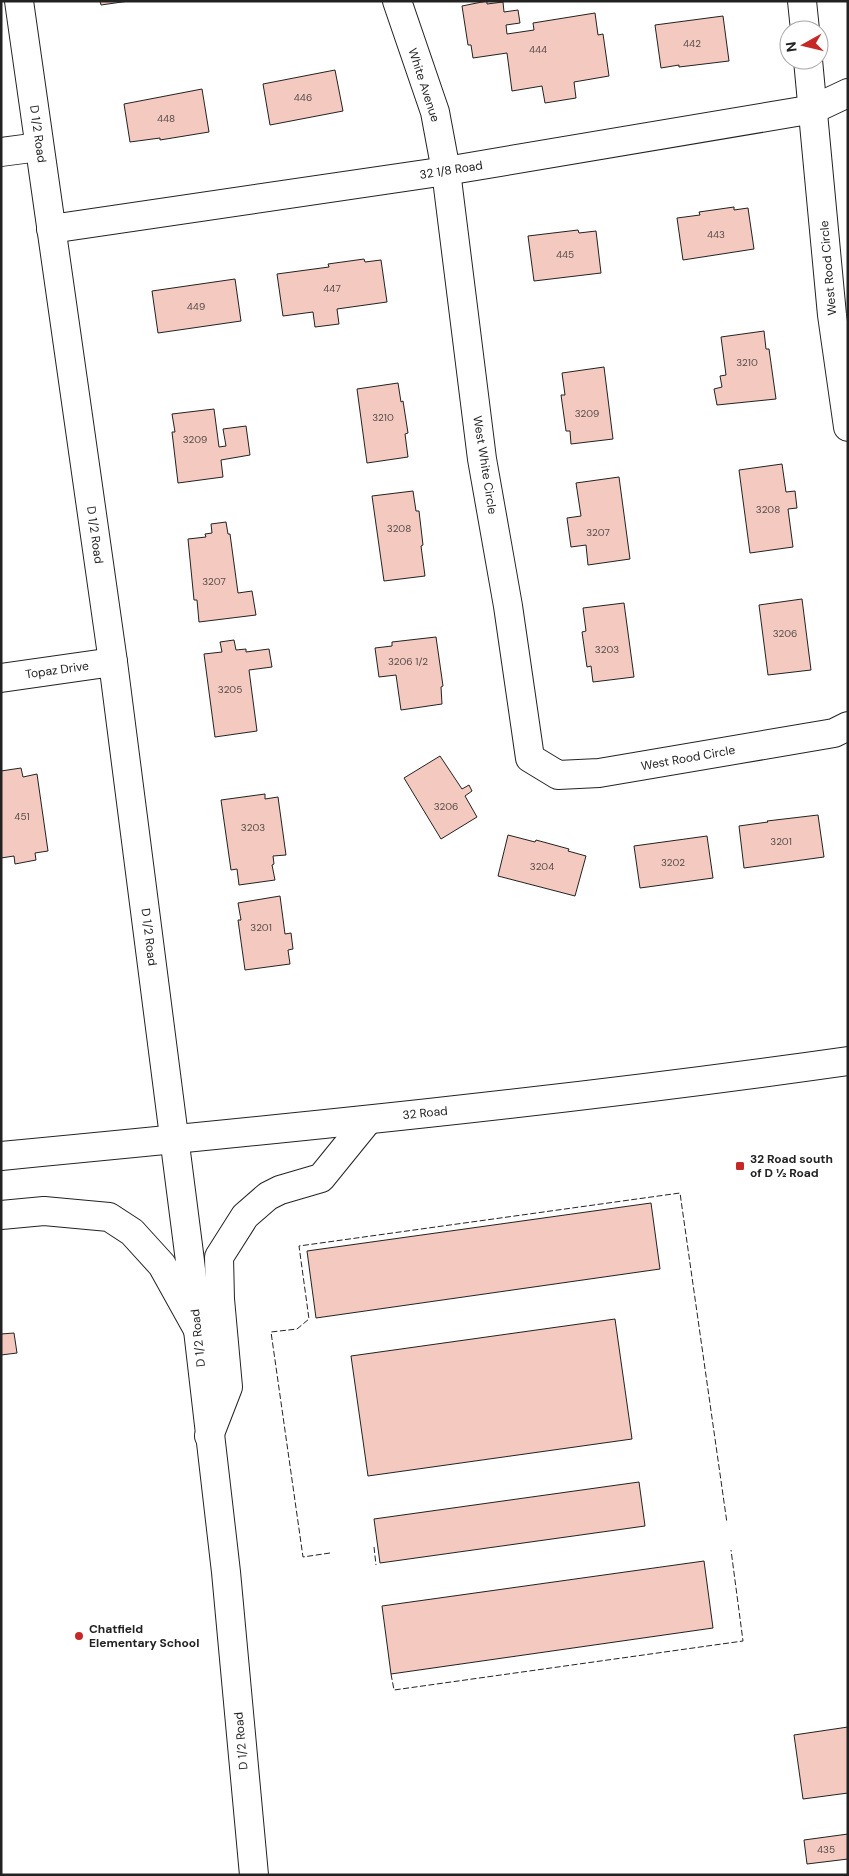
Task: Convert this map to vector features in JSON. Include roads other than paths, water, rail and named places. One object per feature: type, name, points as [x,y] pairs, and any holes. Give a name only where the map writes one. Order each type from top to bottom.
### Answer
[{"type":"main road","name":"D 1/2 Road","points":[[20,1],[39,147],[113,662],[174,1140],[226,1572],[254,1875]]},
{"type":"main road","name":"White Avenue","points":[[397,1],[435,112],[446,171]]},
{"type":"main road","points":[[802,1],[804,20]]},
{"type":"main road","name":"West Rood Circle","points":[[809,70],[832,315],[848,427]]},
{"type":"main road","name":"32 1/8 Road","points":[[51,229],[446,171],[814,109],[848,93]]},
{"type":"main road","points":[[1,152],[39,147]]},
{"type":"main road","name":"West White Circle","points":[[446,171],[482,459],[508,606],[530,758]]},
{"type":"main road","name":"Topaz Drive","points":[[1,678],[113,662]]},
{"type":"main road","name":"West Rood Circle","points":[[530,758],[558,775],[599,773],[834,733],[848,726]]},
{"type":"main road","name":"32 Road","points":[[1,1156],[368,1120],[732,1078],[848,1061]]},
{"type":"main road","points":[[209,1436],[228,1387],[220,1299],[219,1257],[245,1216],[268,1196],[280,1190],[321,1178],[368,1120]]},
{"type":"main road","points":[[1,1215],[44,1211],[110,1216],[132,1232],[162,1265],[197,1328]]},
{"type":"place","name":"32 Road south of D ½ Road","points":[[740,1166]]},
{"type":"place","name":"Chatfield Elementary School","points":[[79,1636]]}]
